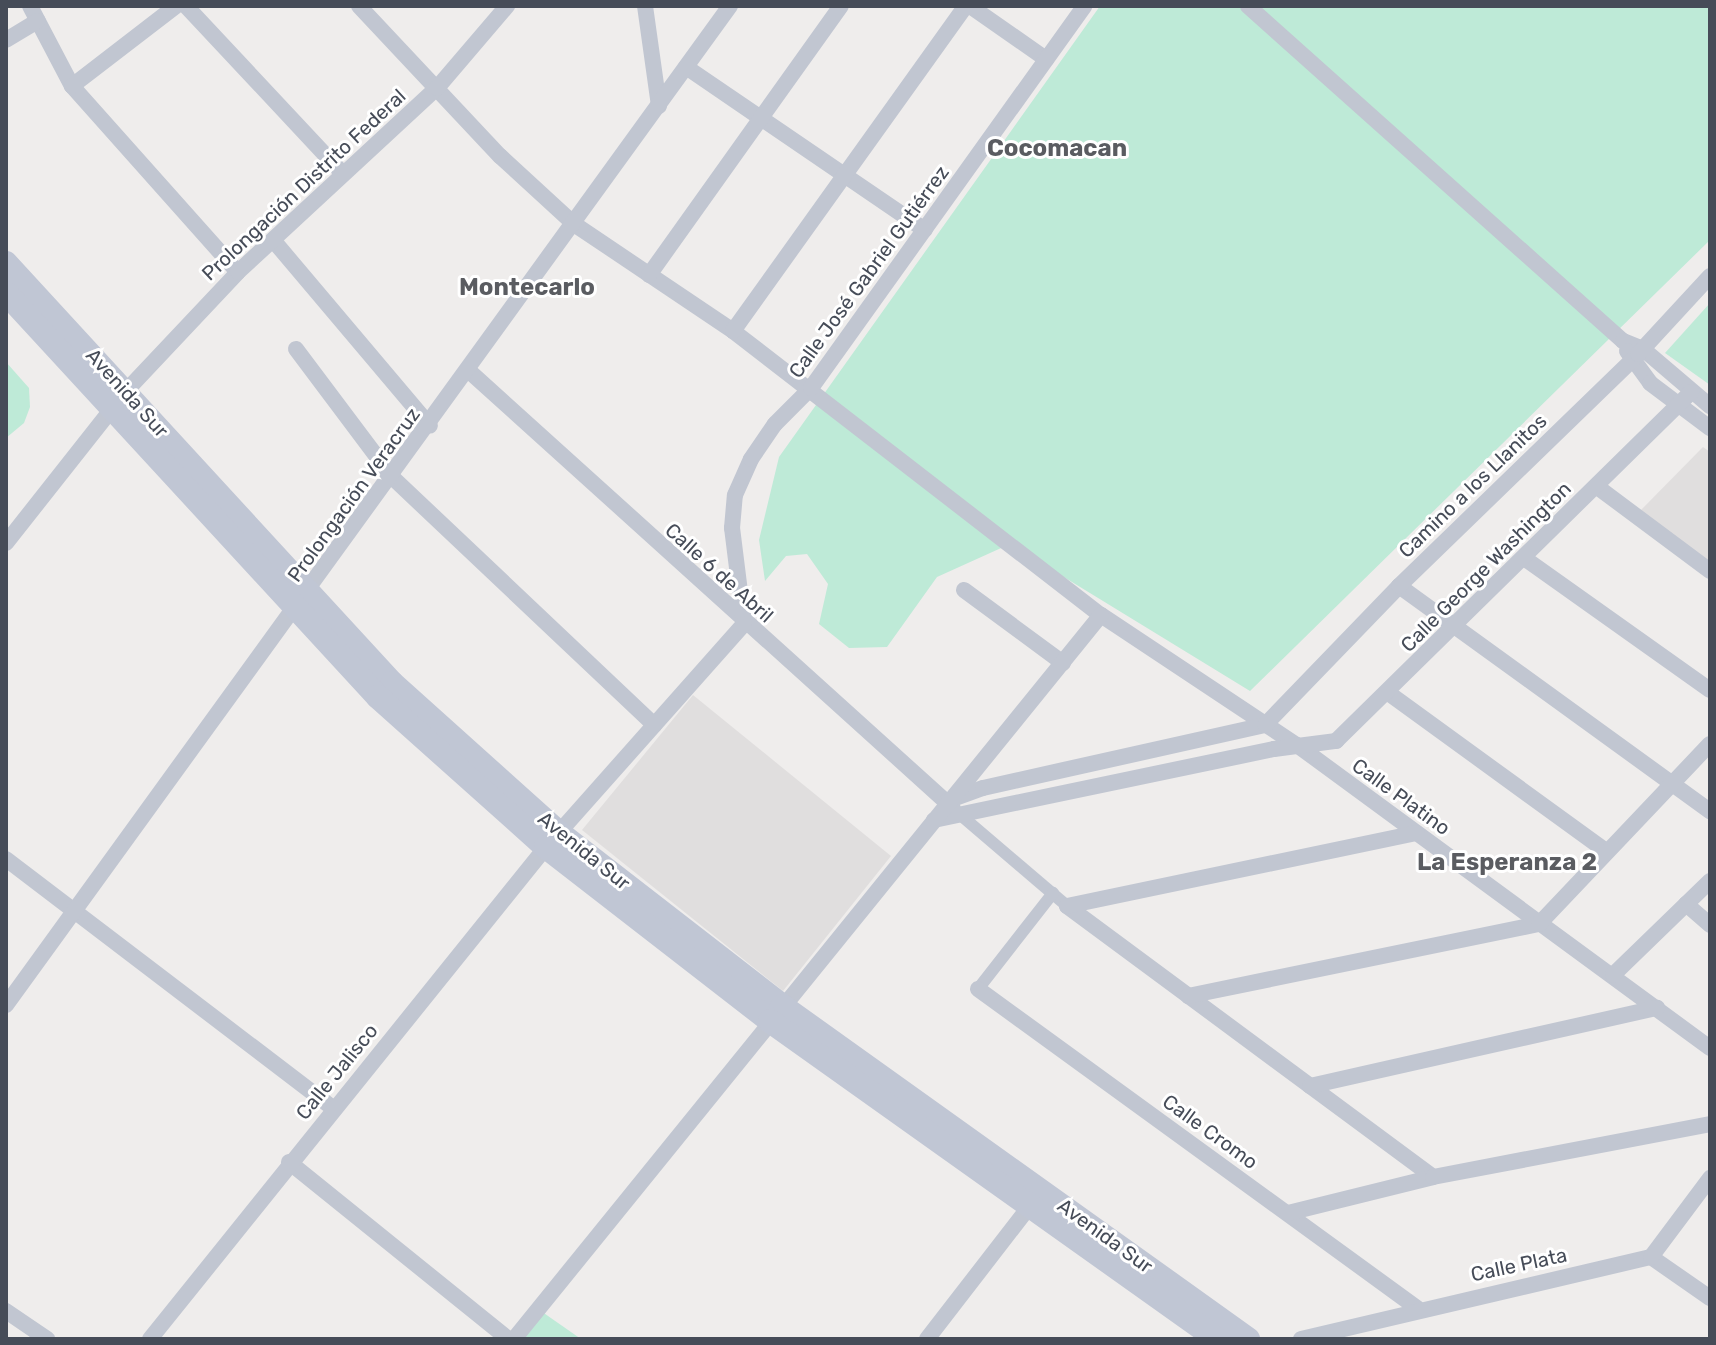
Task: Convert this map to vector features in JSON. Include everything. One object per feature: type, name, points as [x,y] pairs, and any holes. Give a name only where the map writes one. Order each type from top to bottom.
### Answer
[{"type":"main road","name":"Avenida Sur","points":[[6,263],[119,400],[300,601],[378,697],[552,840],[776,1013],[1036,1198],[1248,1339]]},
{"type":"main road","name":"Avenida Sur","points":[[6,293],[119,400]]},
{"type":"main road","name":"Avenida Sur","points":[[1036,1198],[1217,1339]]},
{"type":"street","points":[[72,86],[176,6]]},
{"type":"street","points":[[186,6],[343,174]]},
{"type":"street","name":"Calle Platino","points":[[359,6],[500,156],[574,224],[733,331],[811,388],[1101,615],[1297,745],[1710,1048]]},
{"type":"street","name":"Prolongación Distrito Federal","points":[[6,543],[119,400],[238,272],[437,88],[507,6]]},
{"type":"street","points":[[645,6],[659,106]]},
{"type":"street","name":"Prolongación Veracruz","points":[[6,1005],[430,426],[730,6]]},
{"type":"street","points":[[649,275],[841,6]]},
{"type":"street","points":[[733,331],[968,6],[1046,59]]},
{"type":"street","name":"Calle José Gabriel Gutiérrez","points":[[744,624],[733,557],[735,495],[775,424],[811,388],[1084,6]]},
{"type":"street","points":[[1248,6],[1623,341],[1678,406],[1710,428]]},
{"type":"street","points":[[6,40],[34,13],[72,86],[238,272]]},
{"type":"street","points":[[686,67],[925,230]]},
{"type":"street","points":[[273,240],[430,426]]},
{"type":"street","name":"Camino a los Llanitos","points":[[1265,725],[1399,586],[1637,355],[1710,276]]},
{"type":"street","points":[[296,349],[392,477],[654,725]]},
{"type":"street","points":[[1637,355],[1710,406]]},
{"type":"street","name":"Calle 6 de Abril","points":[[469,371],[744,624],[952,806]]},
{"type":"street","name":"Calle George Washington","points":[[952,806],[1297,745],[1336,741],[1691,392]]},
{"type":"street","points":[[1596,486],[1710,571]]},
{"type":"street","points":[[1524,558],[1710,690]]},
{"type":"street","points":[[1399,586],[1710,811]]},
{"type":"street","points":[[964,590],[1063,663]]},
{"type":"street","points":[[952,806],[975,768],[1101,615]]},
{"type":"street","name":"Calle Jalisco","points":[[150,1339],[289,1162],[552,840],[744,624]]},
{"type":"street","points":[[1387,692],[1606,851]]},
{"type":"street","points":[[289,1162],[511,1339],[934,820],[983,788],[1265,725]]},
{"type":"street","points":[[1188,996],[1539,924],[1710,744]]},
{"type":"street","points":[[975,768],[983,788]]},
{"type":"street","points":[[952,806],[1067,906],[1433,1177]]},
{"type":"street","points":[[1067,906],[1416,833]]},
{"type":"street","points":[[6,859],[333,1108]]},
{"type":"street","points":[[1613,975],[1710,881]]},
{"type":"street","points":[[978,989],[1053,893]]},
{"type":"street","points":[[1686,904],[1710,925]]},
{"type":"street","name":"Calle Cromo","points":[[978,989],[1417,1308]]},
{"type":"street","points":[[1310,1086],[1657,1008]]},
{"type":"street","points":[[1288,1213],[1433,1177],[1710,1124]]},
{"type":"street","points":[[1710,1178],[1651,1257],[1710,1298]]},
{"type":"street","points":[[927,1339],[1036,1198]]},
{"type":"street","name":"Calle Plata","points":[[1301,1339],[1417,1308],[1651,1257]]},
{"type":"street","points":[[6,1311],[47,1339]]},
{"type":"shaded area","points":[[1703,447],[1710,452],[1710,563],[1639,512]]},
{"type":"shaded area","points":[[693,695],[891,856],[783,991],[582,830]]},
{"type":"green space","points":[[1100,6],[1710,6],[1710,240],[1250,691],[1010,544],[937,577],[887,647],[849,648],[819,624],[828,584],[807,554],[786,556],[765,581],[759,540],[779,457]]},
{"type":"green space","points":[[1710,303],[1710,385],[1665,353]]},
{"type":"green space","points":[[6,362],[29,388],[30,407],[24,423],[6,438]]},
{"type":"green space","points":[[538,1309],[581,1339],[514,1339]]},
{"type":"district","name":"Cocomacan","points":[[1057,149]]},
{"type":"district","name":"Montecarlo","points":[[527,288]]},
{"type":"district","name":"La Esperanza 2","points":[[1507,863]]}]
